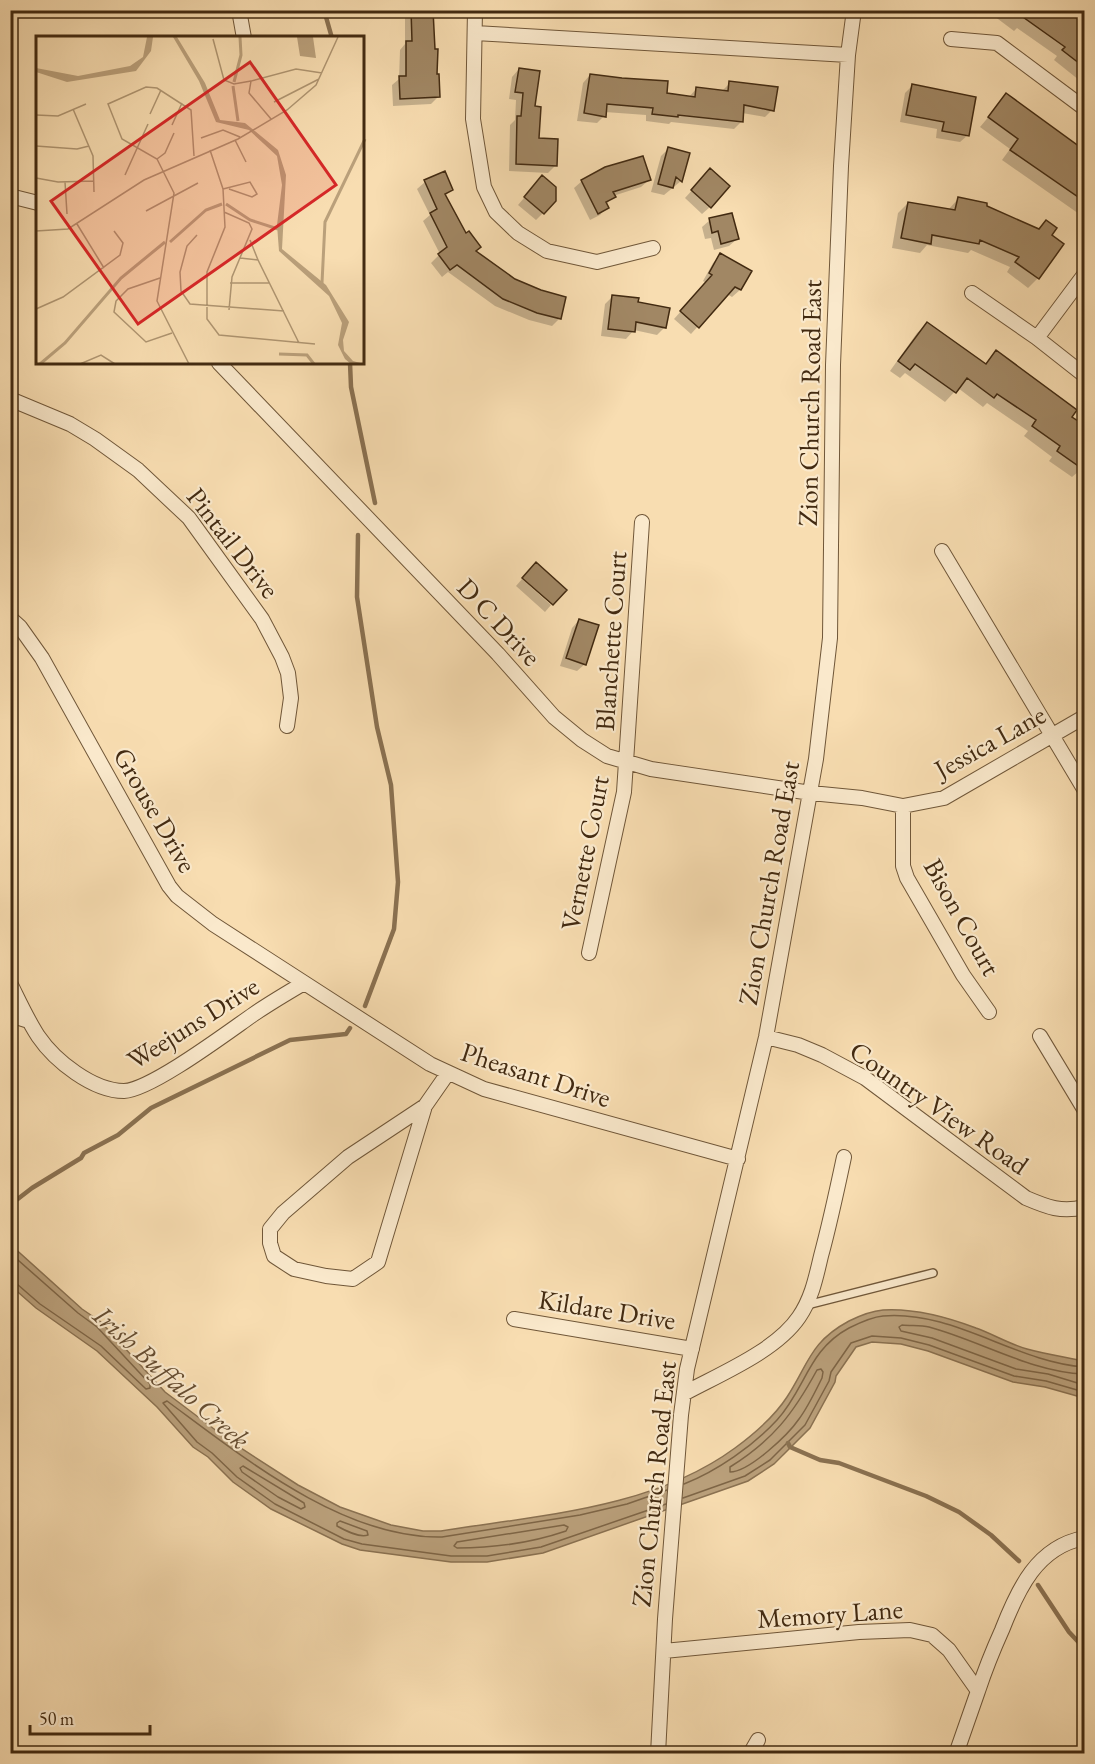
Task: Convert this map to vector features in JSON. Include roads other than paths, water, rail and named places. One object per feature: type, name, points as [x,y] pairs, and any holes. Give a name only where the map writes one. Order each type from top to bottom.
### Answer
[{"type":"street","points":[[239,10],[244,36]]},
{"type":"street","points":[[475,10],[473,119],[484,187],[496,212],[518,233],[547,251],[597,262],[653,248]]},
{"type":"street","name":"Zion Church Road East","points":[[658,1754],[664,1619],[681,1415],[692,1349],[766,1037],[811,793],[830,638],[834,354],[841,166],[848,55],[854,10]]},
{"type":"street","points":[[475,33],[848,55]]},
{"type":"street","points":[[951,39],[997,42],[1084,108]]},
{"type":"street","points":[[10,196],[36,203]]},
{"type":"street","points":[[1036,338],[1084,275]]},
{"type":"street","points":[[972,293],[1084,375]]},
{"type":"street","name":"D C Drive","points":[[220,364],[498,654],[554,717],[582,740],[607,756],[651,769],[811,793]]},
{"type":"street","name":"Pintail Drive","points":[[10,399],[18,400],[70,424],[95,439],[138,470],[189,518],[262,619],[282,657],[288,674],[291,698],[287,726]]},
{"type":"street","name":"Blanchette Court","points":[[627,762],[642,522]]},
{"type":"street","points":[[942,551],[1084,789]]},
{"type":"street","name":"Grouse Drive","points":[[10,618],[20,627],[42,658],[169,886],[177,896],[213,924],[304,983]]},
{"type":"street","name":"Jessica Lane","points":[[811,793],[862,798],[903,806],[944,798],[1084,717]]},
{"type":"street","name":"Vernette Court","points":[[589,953],[618,829],[627,762]]},
{"type":"street","name":"Bison Court","points":[[903,806],[903,866],[907,878],[963,975],[989,1012]]},
{"type":"street","name":"Weejuns Drive","points":[[10,983],[39,1038],[72,1069],[89,1082],[107,1089],[125,1091],[141,1088],[163,1075],[259,1010],[304,983]]},
{"type":"street","name":"Pheasant Drive","points":[[304,983],[430,1064],[484,1089],[738,1159]]},
{"type":"street","points":[[10,1015],[29,1021]]},
{"type":"street","points":[[1040,1035],[1084,1109]]},
{"type":"street","name":"Country View Road","points":[[766,1037],[798,1045],[865,1078],[1026,1198],[1056,1210],[1084,1207]]},
{"type":"street","points":[[425,1106],[348,1157],[284,1213],[270,1229],[270,1243],[274,1256],[294,1269],[353,1279],[378,1262],[425,1106],[448,1073]]},
{"type":"street","points":[[685,1393],[749,1358],[779,1338],[799,1318],[811,1295],[830,1224],[844,1157]]},
{"type":"street","name":"Kildare Drive","points":[[514,1319],[692,1349]]},
{"type":"street","points":[[956,1754],[1017,1593],[1027,1576],[1056,1548],[1070,1540],[1084,1538]]},
{"type":"street","name":"Memory Lane","points":[[664,1651],[858,1632],[910,1630],[932,1635],[949,1650],[978,1691]]},
{"type":"street","points":[[750,1754],[758,1740]]},
{"type":"lane","points":[[805,1305],[933,1273]]},
{"type":"water","points":[[11,1245],[82,1309],[101,1322],[165,1392],[230,1441],[298,1485],[340,1507],[391,1525],[423,1531],[441,1531],[594,1506],[632,1497],[703,1468],[735,1448],[770,1418],[787,1397],[812,1354],[826,1337],[849,1321],[879,1311],[907,1310],[942,1317],[1027,1349],[1084,1361],[1084,1398],[1045,1387],[1013,1382],[928,1351],[901,1344],[872,1342],[856,1347],[836,1376],[810,1428],[774,1464],[748,1481],[543,1553],[487,1562],[451,1562],[360,1550],[342,1544],[271,1509],[233,1482],[208,1457],[193,1447],[157,1407],[97,1351],[36,1308],[11,1286]]},
{"type":"waterway","points":[[324,10],[331,36]]},
{"type":"waterway","points":[[350,364],[351,387],[375,503]]},
{"type":"waterway","points":[[358,535],[357,597],[377,727],[391,785],[398,882],[394,929],[365,1006]]},
{"type":"waterway","points":[[10,1205],[32,1188],[81,1158],[84,1153],[118,1135],[151,1108],[290,1040],[346,1034],[350,1028]]},
{"type":"waterway","points":[[788,1443],[790,1447],[820,1460],[839,1463],[926,1496],[959,1512],[991,1535],[1019,1561]]},
{"type":"waterway","points":[[1038,1585],[1069,1632],[1084,1648]]},
{"type":"water label","name":"Irish Buffalo Creek","points":[[172,1377]]}]
